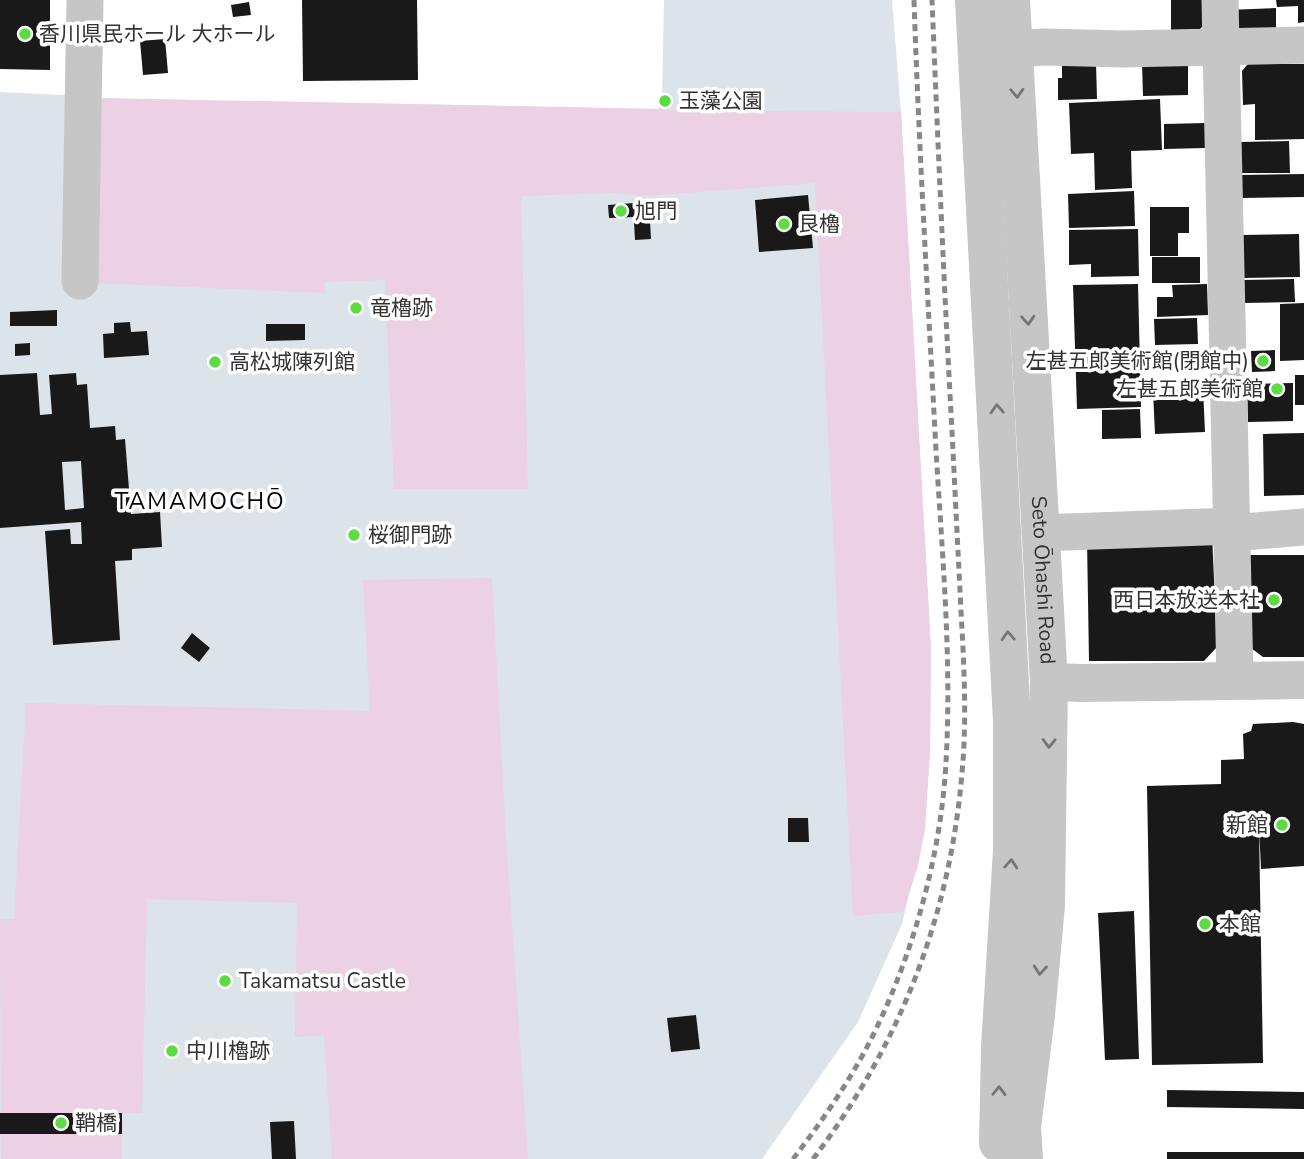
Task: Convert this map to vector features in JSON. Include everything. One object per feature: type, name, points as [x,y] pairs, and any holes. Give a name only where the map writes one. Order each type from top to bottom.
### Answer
[{"type":"street","points":[[80,281],[85,0]]},
{"type":"street","name":"Seto Ōhashi Road","points":[[974,0],[1012,721],[1012,850],[1000,1048],[998,1159]]},
{"type":"street","name":"Seto Ōhashi Road","points":[[1012,0],[1049,682],[1046,905],[1022,1127],[1024,1159]]},
{"type":"street","points":[[1220,0],[1235,680]]},
{"type":"street","points":[[978,52],[1015,48],[1304,45]]},
{"type":"street","points":[[1040,533],[1304,527]]},
{"type":"street","points":[[1049,682],[1304,681]]},
{"type":"shaded area","name":"Takamatsu Castle","points":[[664,0],[892,0],[901,112],[931,650],[930,750],[925,829],[902,924],[858,1022],[762,1159],[0,1159],[0,92],[96,98],[658,109],[662,100]]},
{"type":"shaded area","points":[[96,98],[686,111],[901,112],[931,650],[930,750],[925,829],[918,866],[903,912],[853,916],[815,183],[645,196],[613,193],[521,196],[528,489],[394,489],[385,280],[325,282],[325,293],[95,283]]},
{"type":"shaded area","points":[[492,578],[528,1159],[332,1159],[324,1035],[295,1037],[297,903],[147,899],[142,1113],[122,1113],[122,1159],[1,1159],[0,919],[14,919],[26,703],[370,711],[363,580]]},
{"type":"building","name":"香川県民ホール 大ホール","points":[[0,0],[50,0],[50,70],[0,69]]},
{"type":"building","points":[[302,0],[417,0],[418,80],[303,81]]},
{"type":"building","points":[[1171,0],[1203,0],[1204,25],[1194,35],[1171,35]]},
{"type":"building","points":[[1276,0],[1304,0],[1304,22],[1298,23],[1298,6],[1277,7]]},
{"type":"building","points":[[249,2],[251,15],[233,17],[231,5]]},
{"type":"building","points":[[1276,8],[1276,33],[1239,34],[1227,10]]},
{"type":"building","points":[[165,39],[168,73],[143,75],[140,41]]},
{"type":"building","points":[[1096,63],[1097,99],[1058,100],[1058,78],[1062,78],[1062,64]]},
{"type":"building","points":[[1142,63],[1188,63],[1188,95],[1143,96]]},
{"type":"building","points":[[1248,64],[1304,64],[1304,139],[1255,140],[1255,104],[1243,105],[1242,71]]},
{"type":"building","points":[[1160,99],[1162,150],[1131,151],[1132,188],[1095,190],[1094,153],[1071,154],[1069,103]]},
{"type":"building","points":[[1206,123],[1206,148],[1164,149],[1164,124]]},
{"type":"building","points":[[1289,141],[1290,173],[1241,173],[1241,142]]},
{"type":"building","points":[[1304,174],[1304,197],[1240,198],[1240,175]]},
{"type":"building","points":[[1134,191],[1135,226],[1069,228],[1068,194]]},
{"type":"building","name":"艮櫓","points":[[808,195],[813,248],[759,252],[755,200]]},
{"type":"building","name":"旭門","points":[[634,203],[635,217],[609,218],[608,205]]},
{"type":"building","points":[[1150,207],[1189,207],[1189,233],[1178,233],[1178,256],[1150,256]]},
{"type":"building","points":[[650,221],[651,239],[635,240],[634,222]]},
{"type":"building","points":[[1138,229],[1139,276],[1091,277],[1091,264],[1069,265],[1069,230]]},
{"type":"building","points":[[1299,234],[1300,277],[1242,278],[1241,235]]},
{"type":"building","points":[[1152,257],[1200,257],[1200,283],[1152,283]]},
{"type":"building","points":[[1294,279],[1295,302],[1242,303],[1241,280]]},
{"type":"building","points":[[1138,284],[1141,407],[1077,409],[1073,285]]},
{"type":"building","points":[[1207,284],[1208,315],[1157,317],[1157,297],[1173,297],[1172,285]]},
{"type":"building","points":[[1304,303],[1304,360],[1280,361],[1280,304]]},
{"type":"building","points":[[57,310],[57,326],[10,326],[10,312]]},
{"type":"building","points":[[1197,318],[1198,344],[1155,345],[1154,319]]},
{"type":"building","points":[[130,322],[131,332],[147,331],[149,355],[104,358],[103,334],[114,333],[114,323]]},
{"type":"building","points":[[266,324],[305,324],[305,340],[266,341]]},
{"type":"building","points":[[30,343],[30,355],[15,356],[15,344]]},
{"type":"building","name":"左甚五郎美術館(閉館中)","points":[[1275,350],[1275,371],[1252,372],[1251,351]]},
{"type":"building","points":[[37,373],[40,415],[52,414],[49,375],[76,373],[77,385],[87,384],[90,428],[115,426],[116,440],[125,439],[131,514],[160,512],[162,547],[132,549],[132,560],[115,561],[120,640],[53,645],[45,531],[70,529],[71,544],[82,544],[81,522],[0,528],[0,375]],"holes":[[[81,461],[84,508],[65,510],[62,462]]]},
{"type":"building","points":[[1295,375],[1304,375],[1304,405],[1295,405]]},
{"type":"building","points":[[1293,383],[1293,421],[1248,422],[1247,384]]},
{"type":"building","points":[[1203,388],[1205,432],[1155,434],[1153,391]]},
{"type":"building","points":[[1140,409],[1141,438],[1102,439],[1102,410]]},
{"type":"building","points":[[1304,433],[1304,495],[1264,496],[1263,434]]},
{"type":"building","points":[[1212,534],[1217,647],[1204,661],[1089,661],[1087,539]]},
{"type":"building","name":"西日本放送本社","points":[[1241,555],[1304,555],[1304,657],[1263,657],[1247,645]]},
{"type":"building","points":[[192,633],[210,648],[199,662],[181,648]]},
{"type":"building","name":"本館","points":[[1253,724],[1304,724],[1304,866],[1261,869],[1259,828],[1263,1063],[1152,1065],[1147,786],[1221,784],[1221,760],[1244,759],[1243,734],[1251,731]]},
{"type":"building","points":[[788,818],[808,818],[809,842],[788,842]]},
{"type":"building","points":[[1134,911],[1139,1059],[1105,1060],[1098,913]]},
{"type":"building","points":[[696,1015],[700,1049],[671,1052],[667,1018]]},
{"type":"building","points":[[1167,1090],[1304,1092],[1304,1109],[1167,1107]]},
{"type":"building","name":"鞘橋","points":[[0,1113],[122,1113],[122,1134],[0,1134]]},
{"type":"building","points":[[294,1121],[296,1159],[272,1159],[270,1122]]},
{"type":"building","points":[[1167,1152],[1304,1152],[1304,1159],[1167,1159]]},
{"type":"railway","points":[[793,1159],[832,1106],[858,1063],[897,981],[921,909],[938,835],[943,798],[948,723],[947,645],[914,0]]},
{"type":"railway","points":[[813,1159],[844,1116],[871,1071],[916,977],[946,878],[962,773],[964,672],[932,0]]},
{"type":"place","name":"香川県民ホール 大ホール","points":[[25,34]]},
{"type":"place","name":"玉藻公園","points":[[665,101]]},
{"type":"place","name":"旭門","points":[[621,211]]},
{"type":"place","name":"艮櫓","points":[[784,224]]},
{"type":"place","name":"竜櫓跡","points":[[356,308]]},
{"type":"place","name":"左甚五郎美術館(閉館中)","points":[[1263,361]]},
{"type":"place","name":"高松城陳列館","points":[[215,362]]},
{"type":"place","name":"左甚五郎美術館","points":[[1277,389]]},
{"type":"place","name":"桜御門跡","points":[[354,535]]},
{"type":"place","name":"西日本放送本社","points":[[1274,600]]},
{"type":"place","name":"新館","points":[[1282,825]]},
{"type":"place","name":"本館","points":[[1205,924]]},
{"type":"place","name":"Takamatsu Castle","points":[[225,981]]},
{"type":"place","name":"中川櫓跡","points":[[172,1051]]},
{"type":"place","name":"鞘橋","points":[[61,1123]]},
{"type":"district","name":"TAMAMOCHŌ","points":[[200,501]]}]
